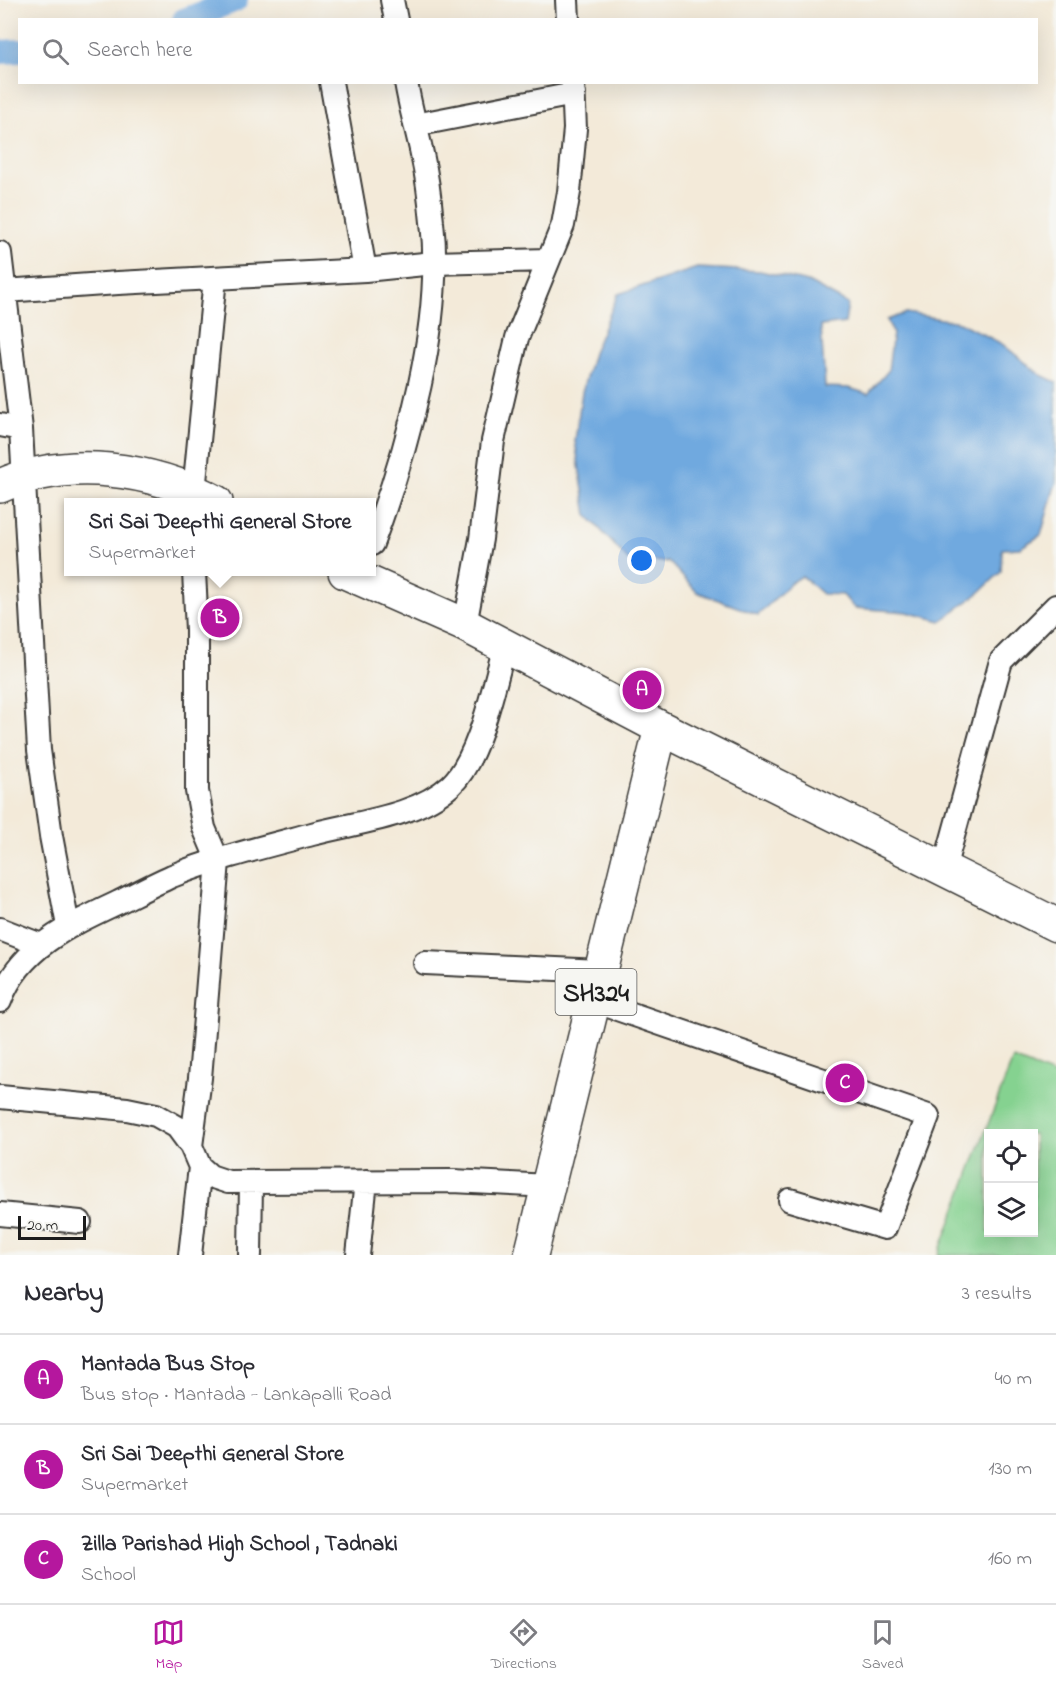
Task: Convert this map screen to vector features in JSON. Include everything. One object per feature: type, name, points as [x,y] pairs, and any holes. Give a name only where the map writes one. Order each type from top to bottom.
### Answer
[{"type":"main road","points":[[11,481],[60,470],[97,469],[133,473],[201,498]]},
{"type":"main road","points":[[359,576],[465,625],[661,728],[1056,925]]},
{"type":"main road","name":"SH324","points":[[531,1255],[661,728]]},
{"type":"street","points":[[392,0],[396,18]]},
{"type":"street","points":[[567,0],[568,18]]},
{"type":"street","points":[[331,84],[365,270]]},
{"type":"street","points":[[376,533],[395,479],[422,374],[434,264],[433,224],[423,155],[406,84]]},
{"type":"street","points":[[415,125],[573,88],[574,129],[569,192],[563,225],[517,338],[493,441],[481,539],[465,625]]},
{"type":"street","points":[[0,253],[5,291],[11,481],[39,750],[51,836],[68,926]]},
{"type":"street","points":[[5,291],[434,264],[548,260]]},
{"type":"street","points":[[201,498],[215,278]]},
{"type":"street","points":[[191,1146],[200,1078],[218,861],[204,828],[198,791],[197,630],[194,576]]},
{"type":"street","points":[[944,869],[1001,661],[1056,606]]},
{"type":"street","points":[[0,1001],[5,987],[41,945],[68,926],[174,876],[310,834],[400,812],[431,801],[453,783],[467,765],[479,735],[504,646]]},
{"type":"street","points":[[0,929],[41,945]]},
{"type":"street","points":[[425,963],[598,986],[928,1116],[885,1228],[790,1200]]},
{"type":"street","points":[[0,1097],[128,1108],[156,1115],[177,1127],[191,1146],[200,1167],[210,1176],[228,1182],[453,1181],[549,1186]]},
{"type":"street","points":[[190,1255],[200,1167]]},
{"type":"street","points":[[358,1255],[366,1181]]},
{"type":"street","points":[[250,1255],[251,1182]]},
{"type":"street","points":[[0,1214],[80,1222]]},
{"type":"green space","points":[[1013,1059],[1056,1076],[1056,1255],[938,1255],[984,1135],[984,1237],[1038,1237],[1038,1129],[986,1129]]},
{"type":"water","points":[[697,268],[760,271],[808,282],[848,304],[845,323],[821,326],[825,387],[849,388],[868,394],[888,371],[893,333],[887,320],[906,313],[959,322],[1002,344],[1041,375],[1056,382],[1056,482],[1041,535],[1020,548],[1002,549],[1001,572],[980,592],[941,621],[907,612],[854,608],[843,595],[822,594],[802,576],[791,583],[758,615],[697,592],[669,562],[628,560],[587,515],[575,441],[582,392],[593,353],[618,294]]},
{"type":"waterway","points":[[189,18],[236,0]]},
{"type":"waterway","points":[[0,52],[18,51]]},
{"type":"place","name":"Sri Sai Deepthi General Store","points":[[220,618]]},
{"type":"place","name":"Mantada Bus Stop","points":[[642,690]]},
{"type":"place","name":"Zilla Parishad High School , Tadnaki","points":[[845,1083]]}]
